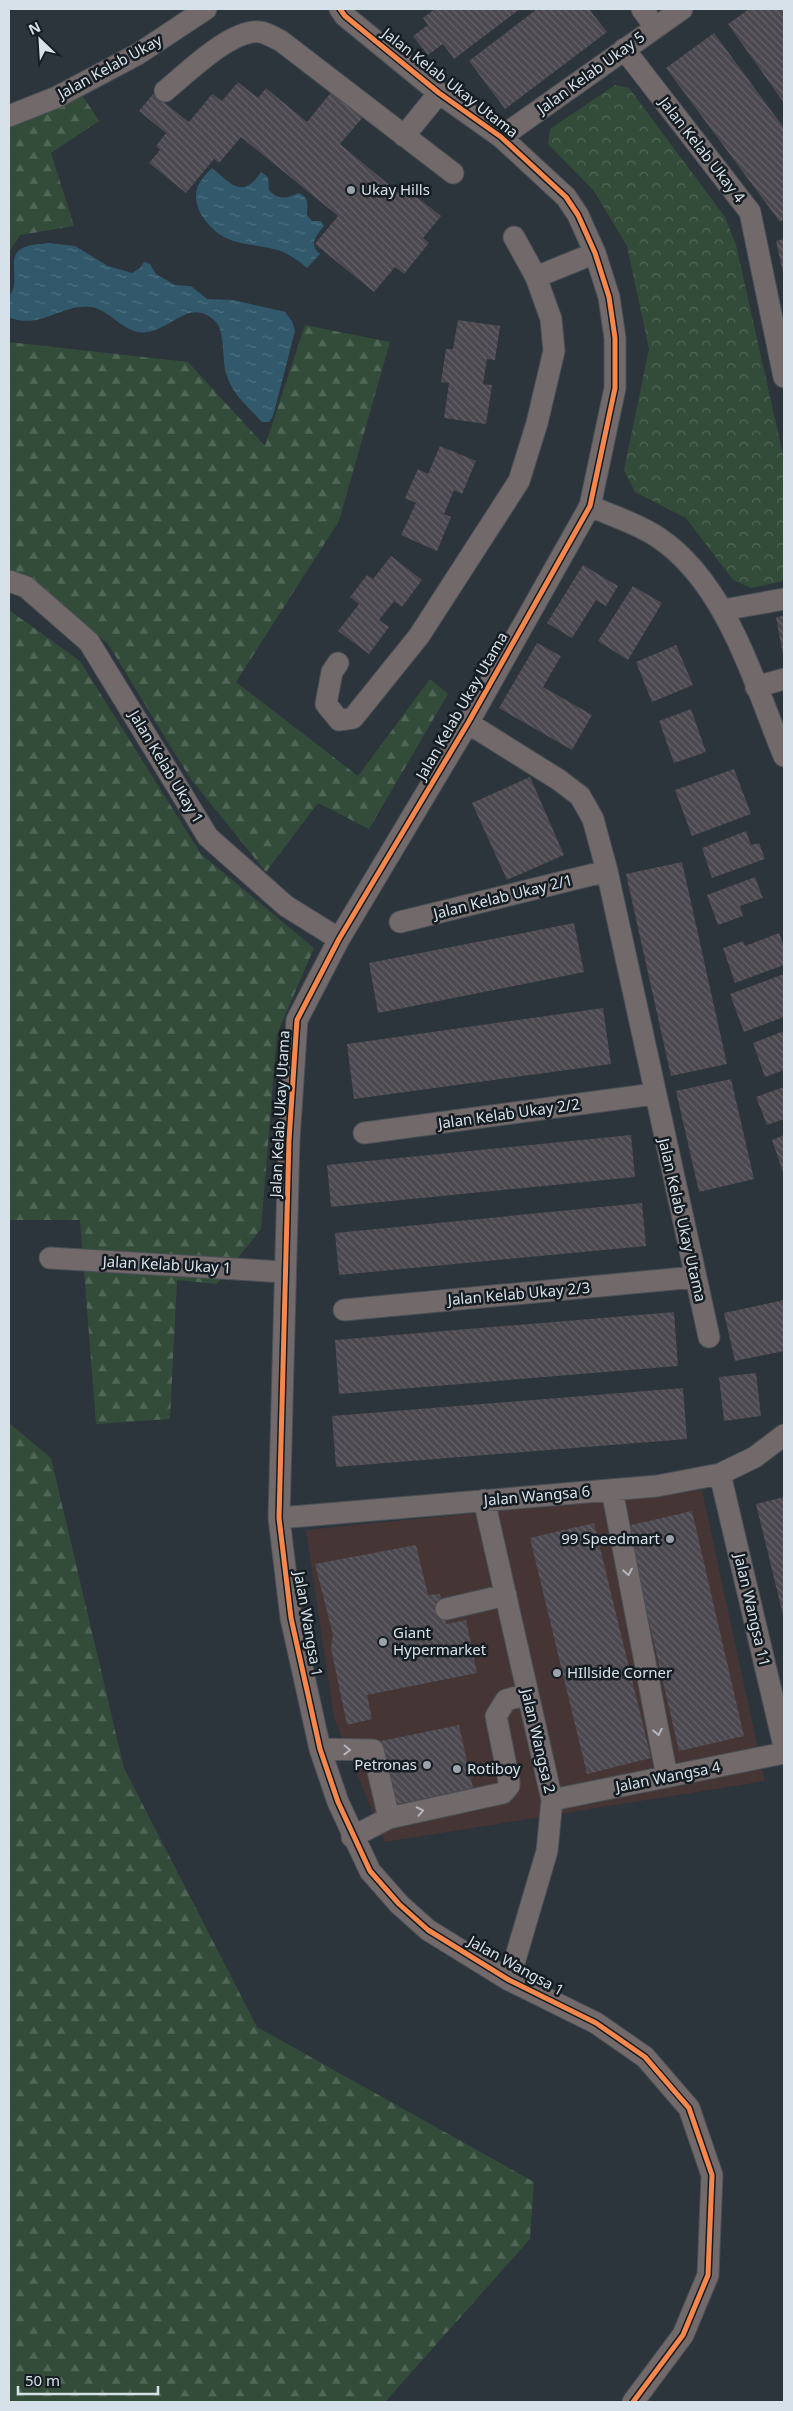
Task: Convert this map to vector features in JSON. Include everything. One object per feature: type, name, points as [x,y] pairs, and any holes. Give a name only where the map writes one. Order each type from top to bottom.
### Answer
[{"type":"street","name":"Jalan Kelab Ukay","points":[[9,116],[57,97],[138,54],[206,9]]},
{"type":"street","name":"Jalan Kelab Ukay Utama","points":[[279,1518],[289,1140],[297,1020],[339,939],[468,723],[590,506],[615,388],[615,338],[609,297],[595,253],[578,215],[566,196],[501,138],[439,92],[345,16],[340,9]]},
{"type":"street","points":[[642,9],[655,27]]},
{"type":"street","name":"Jalan Kelab Ukay 5","points":[[501,138],[682,9]]},
{"type":"street","points":[[164,91],[224,44],[241,34],[259,32],[281,41],[453,173]]},
{"type":"street","name":"Jalan Kelab Ukay 4","points":[[624,49],[750,212],[784,377]]},
{"type":"street","points":[[404,136],[439,92]]},
{"type":"street","points":[[338,663],[332,672],[326,704],[339,720],[353,718],[419,636],[518,481],[537,423],[554,351],[552,319],[536,277],[514,237]]},
{"type":"street","points":[[536,277],[595,253]]},
{"type":"street","points":[[590,506],[659,538],[696,569],[723,610],[784,756]]},
{"type":"street","name":"Jalan Kelab Ukay 1","points":[[9,580],[26,587],[89,642],[208,837],[286,906],[339,939]]},
{"type":"street","points":[[723,610],[784,599]]},
{"type":"street","points":[[756,687],[784,679]]},
{"type":"street","name":"Jalan Kelab Ukay Utama","points":[[468,723],[559,780],[580,796],[593,819],[607,871],[654,1094],[709,1337]]},
{"type":"street","name":"Jalan Kelab Ukay 2/1","points":[[400,922],[607,871]]},
{"type":"street","name":"Jalan Kelab Ukay 2/2","points":[[364,1133],[654,1094]]},
{"type":"street","name":"Jalan Kelab Ukay 1","points":[[50,1258],[285,1272]]},
{"type":"street","name":"Jalan Kelab Ukay 2/3","points":[[344,1310],[696,1277]]},
{"type":"street","name":"Jalan Wangsa 6","points":[[279,1518],[657,1486],[720,1474],[755,1457],[784,1435]]},
{"type":"street","name":"Jalan Wangsa 11","points":[[720,1474],[784,1746]]},
{"type":"street","points":[[612,1490],[667,1777]]},
{"type":"street","name":"Jalan Wangsa 2","points":[[484,1500],[552,1800],[547,1851],[508,1980]]},
{"type":"street","name":"Jalan Wangsa 1","points":[[279,1518],[290,1618],[320,1749],[352,1837],[370,1871],[399,1904],[428,1930],[508,1980],[596,2023],[645,2057],[690,2108],[712,2175],[708,2275],[683,2334],[633,2402]]},
{"type":"street","points":[[446,1609],[506,1595]]},
{"type":"street","points":[[352,1837],[389,1818],[503,1793],[509,1786],[509,1781],[496,1716],[506,1700],[528,1694]]},
{"type":"street","points":[[320,1749],[373,1750],[389,1818]]},
{"type":"street","name":"Jalan Wangsa 4","points":[[552,1800],[784,1754]]},
{"type":"shaded area","points":[[702,1490],[765,1781],[385,1842],[334,1718],[306,1530]]},
{"type":"green space","points":[[615,85],[629,88],[725,217],[736,245],[784,459],[784,581],[751,588],[733,580],[686,518],[635,492],[624,470],[649,349],[627,246],[594,191],[548,144],[550,129]]},
{"type":"green space","points":[[82,95],[99,121],[51,153],[74,226],[20,235],[9,252],[9,126]]},
{"type":"green space","points":[[305,325],[390,342],[339,521],[236,682],[358,776],[430,679],[448,694],[369,829],[318,803],[266,872],[190,778],[108,644],[34,579],[9,569],[9,342],[188,362],[265,446]]},
{"type":"green space","points":[[9,610],[80,661],[201,854],[314,948],[277,1034],[261,1229],[217,1284],[177,1280],[170,1419],[96,1424],[80,1220],[9,1220]]},
{"type":"green space","points":[[9,1423],[51,1458],[124,1768],[257,2027],[534,2182],[530,2239],[385,2402],[9,2402]]},
{"type":"water","points":[[212,168],[231,184],[237,186],[243,187],[255,181],[261,172],[268,177],[269,190],[276,196],[283,198],[299,193],[303,195],[307,202],[307,215],[312,221],[321,221],[324,226],[314,240],[314,247],[320,254],[307,268],[281,251],[231,240],[218,233],[202,216],[196,201],[198,186]]},
{"type":"water","points":[[49,243],[75,246],[108,266],[132,273],[140,268],[144,262],[150,264],[156,274],[175,285],[191,286],[207,299],[233,300],[285,312],[292,321],[295,331],[273,416],[269,422],[262,422],[241,400],[232,387],[225,367],[219,326],[207,315],[198,312],[190,313],[148,332],[140,332],[125,327],[105,313],[91,307],[70,309],[42,319],[22,321],[10,318],[9,296],[13,290],[15,256],[25,247]]},
{"type":"building","points":[[435,9],[520,9],[454,59],[443,44],[428,55],[413,36],[428,25],[423,18]]},
{"type":"building","points":[[537,9],[589,9],[607,32],[505,109],[469,61]]},
{"type":"building","points":[[749,9],[784,9],[784,103],[728,24]]},
{"type":"building","points":[[714,33],[784,128],[784,219],[780,222],[666,68]]},
{"type":"building","name":"Ukay Hills","points":[[238,82],[258,98],[266,88],[307,122],[332,91],[363,117],[340,144],[399,193],[404,187],[441,216],[423,238],[429,243],[404,274],[395,267],[374,292],[315,244],[338,216],[241,137],[219,163],[214,159],[186,193],[149,163],[160,150],[156,146],[166,133],[139,111],[153,94],[189,122],[212,94],[222,101]]},
{"type":"building","points":[[784,239],[784,272],[783,272],[776,241]]},
{"type":"building","points":[[458,320],[500,326],[495,360],[487,359],[483,384],[492,385],[486,424],[444,418],[449,383],[441,382],[446,349],[453,349]]},
{"type":"building","points":[[440,446],[476,461],[462,494],[454,490],[444,514],[451,517],[437,551],[401,535],[416,503],[405,498],[418,469],[428,474]]},
{"type":"building","points":[[391,556],[422,580],[402,607],[394,601],[379,620],[389,627],[369,654],[338,631],[359,604],[350,597],[367,575],[373,579]]},
{"type":"building","points":[[583,565],[618,586],[606,606],[596,600],[572,638],[547,623]]},
{"type":"building","points":[[633,586],[662,603],[628,660],[598,641]]},
{"type":"building","points":[[784,616],[784,655],[783,655],[776,617]]},
{"type":"building","points":[[537,643],[561,656],[543,687],[592,715],[572,750],[499,708]]},
{"type":"building","points":[[676,645],[693,685],[652,702],[636,662]]},
{"type":"building","points":[[691,709],[706,752],[674,763],[659,721]]},
{"type":"building","points":[[734,769],[751,814],[692,836],[675,790]]},
{"type":"building","points":[[530,777],[564,855],[507,880],[472,803]]},
{"type":"building","points":[[746,831],[751,845],[759,843],[765,859],[712,878],[702,848]]},
{"type":"building","points":[[682,862],[727,1064],[671,1076],[626,874]]},
{"type":"building","points":[[755,877],[763,898],[740,906],[743,916],[718,925],[707,895]]},
{"type":"building","points":[[574,923],[584,972],[378,1013],[369,963]]},
{"type":"building","points":[[779,933],[784,946],[784,965],[735,983],[723,948],[743,941],[745,946]]},
{"type":"building","points":[[784,974],[784,1017],[744,1032],[730,994]]},
{"type":"building","points":[[603,1008],[611,1064],[354,1099],[347,1044]]},
{"type":"building","points":[[784,1031],[784,1070],[765,1077],[753,1043]]},
{"type":"building","points":[[731,1079],[754,1179],[699,1192],[676,1091]]},
{"type":"building","points":[[784,1087],[784,1119],[767,1125],[756,1097]]},
{"type":"building","points":[[631,1135],[635,1177],[331,1207],[327,1165]]},
{"type":"building","points":[[784,1135],[784,1175],[772,1140]]},
{"type":"building","points":[[642,1203],[646,1246],[339,1275],[335,1233]]},
{"type":"building","points":[[784,1300],[784,1351],[735,1361],[724,1313]]},
{"type":"building","points":[[674,1312],[678,1366],[339,1394],[335,1340]]},
{"type":"building","points":[[756,1373],[761,1416],[724,1421],[719,1377]]},
{"type":"building","points":[[683,1388],[687,1439],[336,1467],[332,1416]]},
{"type":"building","points":[[784,1497],[784,1619],[756,1504]]},
{"type":"building","points":[[692,1511],[744,1736],[679,1751],[627,1526]]},
{"type":"building","points":[[594,1523],[651,1758],[587,1774],[530,1538]]},
{"type":"building","name":"Giant Hypermarket","points":[[416,1545],[428,1595],[440,1594],[446,1624],[466,1620],[477,1673],[367,1695],[372,1719],[347,1725],[331,1648],[333,1635],[315,1564]]},
{"type":"building","name":"Petronas","points":[[459,1725],[473,1788],[394,1805],[381,1741]]},
{"type":"cycle path","points":[[340,9],[345,16],[439,93],[501,137],[566,197],[578,215],[595,253],[609,297],[615,338],[615,388],[590,506],[468,723],[339,939],[297,1020],[289,1140],[279,1518],[291,1618],[320,1749],[338,1802],[370,1871],[399,1904],[428,1930],[509,1980],[596,2023],[645,2057],[689,2108],[712,2175],[708,2275],[683,2335],[633,2402]]},
{"type":"place","name":"Ukay Hills","points":[[351,190]]},
{"type":"place","name":"99 Speedmart","points":[[670,1539]]},
{"type":"place","name":"Giant Hypermarket","points":[[383,1642]]},
{"type":"place","name":"HIllside Corner","points":[[557,1673]]},
{"type":"place","name":"Petronas","points":[[427,1765]]},
{"type":"place","name":"Rotiboy","points":[[457,1769]]}]
